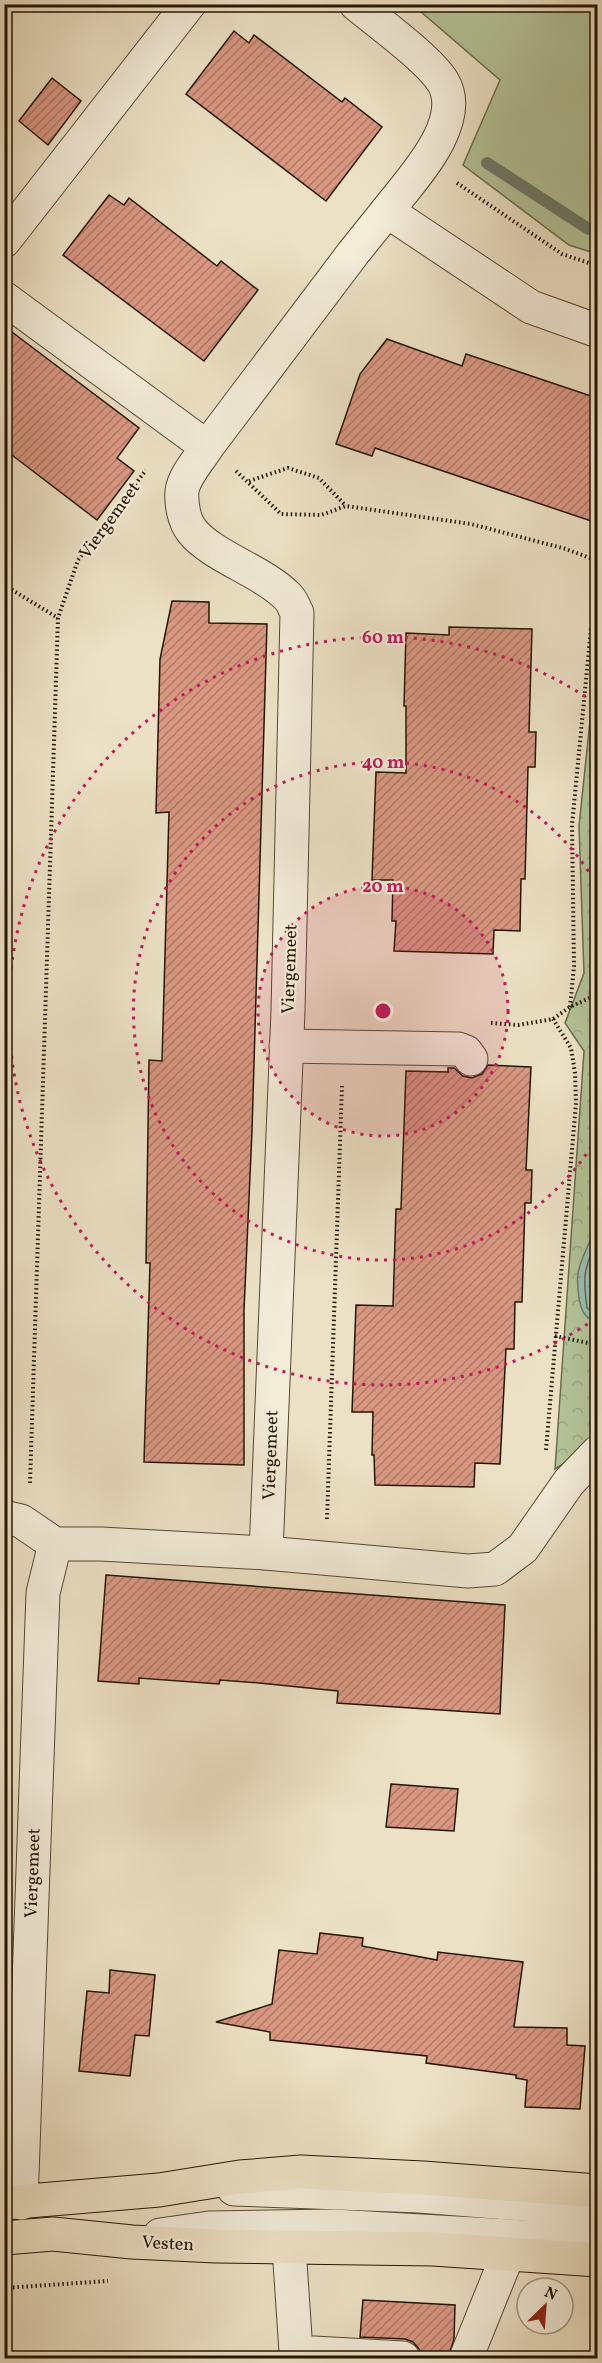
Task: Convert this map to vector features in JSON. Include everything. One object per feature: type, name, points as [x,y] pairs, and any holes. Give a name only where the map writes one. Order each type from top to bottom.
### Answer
[{"type":"main road","points":[[13,2203],[159,2190],[240,2176],[301,2172],[423,2178],[597,2191]]},
{"type":"main road","points":[[4,2238],[53,2234],[132,2242]]},
{"type":"main road","name":"Vesten","points":[[132,2242],[433,2249],[597,2260]]},
{"type":"street","points":[[4,241],[189,4]]},
{"type":"street","name":"Viergemeet","points":[[266,1553],[286,1046],[297,613],[289,598],[270,583],[209,545],[192,531],[183,514],[182,490],[207,447],[354,252],[429,157],[445,129],[449,105],[443,83],[425,63],[356,4]]},
{"type":"street","points":[[387,211],[531,307],[597,331]]},
{"type":"street","points":[[4,298],[207,447]]},
{"type":"street","points":[[286,1046],[458,1049],[466,1052],[471,1059]]},
{"type":"street","points":[[13,1519],[55,1544],[101,1544],[266,1553],[468,1571],[495,1569],[524,1548],[569,1482],[597,1452]]},
{"type":"street","name":"Viergemeet","points":[[13,2203],[43,1593],[55,1544]]},
{"type":"street","points":[[159,2190],[258,2189],[419,2196],[597,2210]]},
{"type":"street","name":"Vesten","points":[[132,2242],[171,2232],[209,2228],[333,2226],[597,2241]]},
{"type":"street","points":[[289,2247],[296,2355],[403,2358]]},
{"type":"street","points":[[466,2358],[508,2254]]},
{"type":"path","points":[[450,178],[562,254],[597,266]]},
{"type":"path","name":"Viergemeet","points":[[13,1519],[30,1494],[58,618],[78,560],[178,426]]},
{"type":"path","points":[[207,447],[249,481],[281,514],[321,515],[346,506],[471,524],[566,549],[597,561]]},
{"type":"path","points":[[249,481],[288,468],[319,478],[346,506]]},
{"type":"path","points":[[4,585],[58,618]]},
{"type":"path","points":[[570,1007],[574,966],[572,825],[591,628],[597,600]]},
{"type":"path","points":[[546,1454],[576,1103],[571,1048],[553,1019]]},
{"type":"path","points":[[326,1558],[344,1046]]},
{"type":"path","points":[[555,1336],[597,1345]]},
{"type":"green space","points":[[413,5],[597,5],[597,254],[569,245],[463,165],[500,80]]},
{"type":"green space","points":[[597,654],[597,1443],[555,1469],[584,1051],[565,1023],[584,973],[579,826]]},
{"type":"water","points":[[597,1219],[598,1323],[589,1319],[582,1310],[577,1279]]},
{"type":"building","points":[[234,31],[249,43],[254,35],[342,102],[345,98],[382,127],[326,201],[186,94]]},
{"type":"building","points":[[52,78],[81,101],[48,145],[19,121]]},
{"type":"building","points":[[109,195],[124,205],[129,198],[217,266],[221,261],[258,290],[204,361],[63,255]]},
{"type":"building","points":[[4,326],[139,428],[117,458],[134,471],[97,520],[4,449]]},
{"type":"building","points":[[387,339],[462,366],[466,354],[597,398],[597,523],[375,448],[372,456],[336,444],[360,374]]},
{"type":"building","points":[[172,601],[209,602],[209,623],[267,624],[252,1131],[244,1310],[244,1465],[144,1462],[150,1263],[146,1263],[149,1060],[162,1061],[169,812],[156,813],[160,659]]},
{"type":"building","points":[[449,627],[532,629],[529,732],[536,732],[535,767],[528,767],[525,879],[521,879],[520,931],[494,930],[493,954],[394,951],[396,921],[392,921],[393,880],[372,880],[376,772],[406,773],[406,706],[404,706],[406,633],[449,635]]},
{"type":"building","points":[[488,1065],[531,1067],[526,1170],[532,1170],[531,1203],[525,1203],[522,1302],[515,1302],[514,1349],[506,1349],[500,1464],[475,1463],[474,1487],[375,1485],[374,1455],[372,1455],[373,1412],[352,1412],[356,1305],[393,1306],[396,1209],[401,1209],[406,1071],[448,1072],[448,1068],[454,1068],[463,1076],[472,1078],[482,1074]]},
{"type":"building","points":[[106,1575],[505,1605],[500,1714],[337,1703],[338,1691],[259,1683],[220,1680],[219,1684],[139,1678],[139,1684],[98,1681]]},
{"type":"building","points":[[391,1784],[458,1789],[454,1831],[386,1827]]},
{"type":"building","points":[[320,1933],[363,1938],[362,1946],[437,1960],[438,1952],[523,1962],[514,2027],[567,2028],[567,2045],[585,2046],[580,2109],[525,2107],[527,2080],[516,2078],[516,2075],[426,2063],[427,2056],[270,2040],[270,2032],[216,2022],[272,2004],[279,1950],[317,1954]]},
{"type":"building","points":[[110,1970],[155,1975],[149,2036],[135,2035],[130,2076],[79,2071],[87,1991],[109,1993]]},
{"type":"building","points":[[363,2300],[455,2305],[454,2339],[448,2358],[422,2358],[413,2342],[405,2339],[360,2337]]},
{"type":"waterway","points":[[487,163],[587,228],[598,232]]}]
